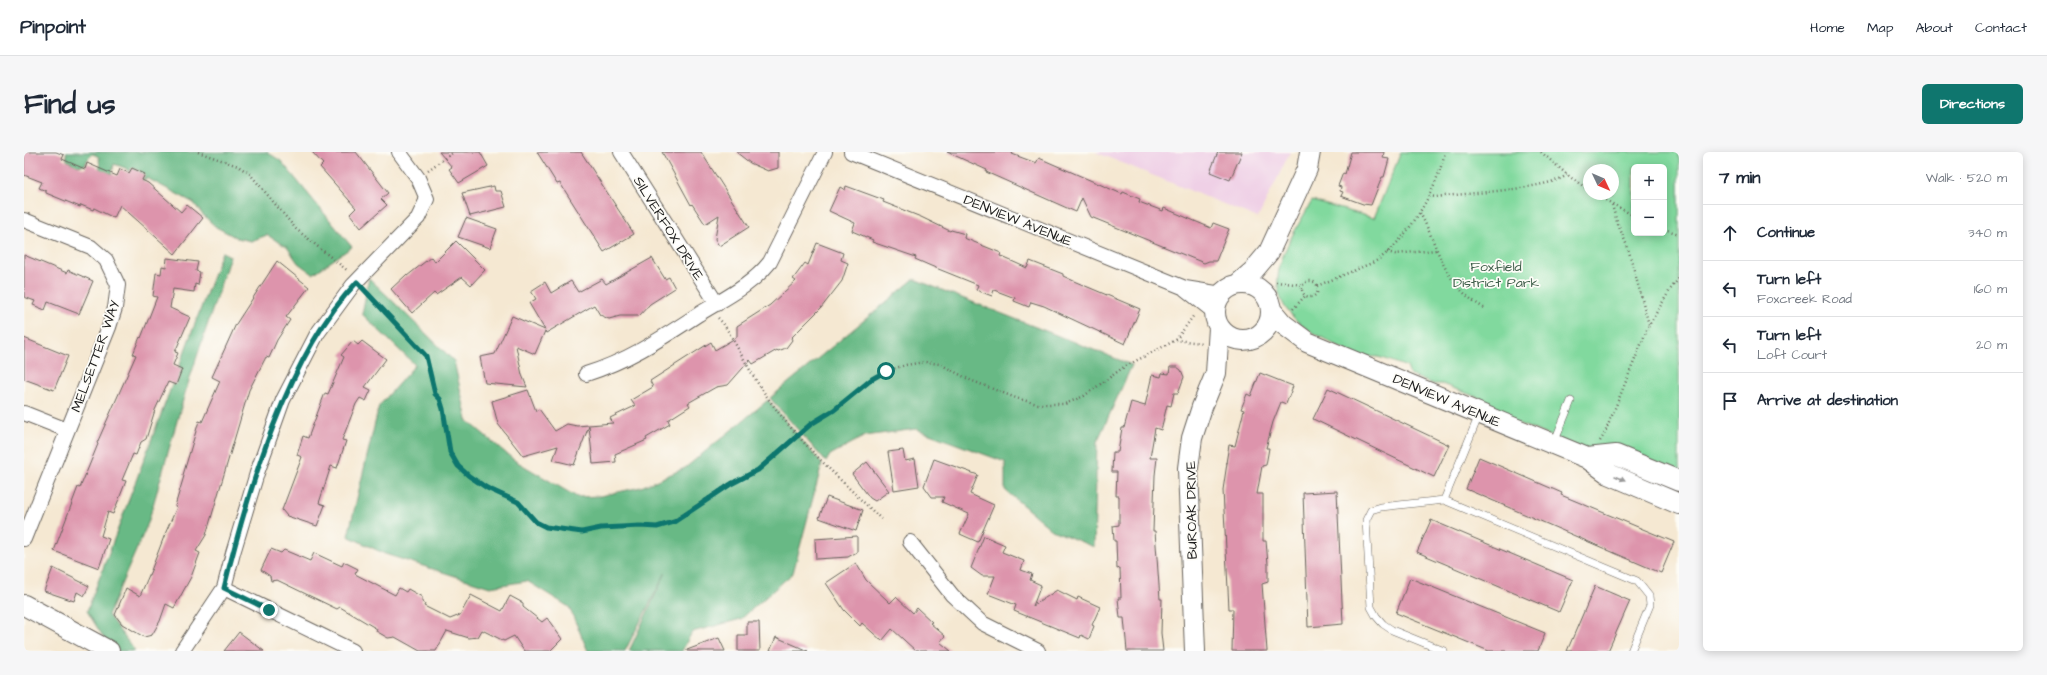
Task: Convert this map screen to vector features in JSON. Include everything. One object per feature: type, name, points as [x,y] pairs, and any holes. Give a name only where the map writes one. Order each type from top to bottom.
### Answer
[{"type":"street","points":[[182,651],[224,588],[257,474],[283,400],[317,334],[357,282],[418,218],[427,199],[418,178],[399,152]]},
{"type":"street","name":"SILVERFOX DRIVE","points":[[621,152],[716,310]]},
{"type":"street","points":[[586,374],[611,366],[716,310],[760,275],[770,262],[825,152]]},
{"type":"street","name":"DENVIEW AVENUE","points":[[851,152],[1185,288],[1230,289]]},
{"type":"street","points":[[1269,252],[1276,300],[1268,327],[1251,339],[1231,338],[1217,320],[1215,305],[1230,289],[1253,272],[1269,252],[1307,169],[1310,152]]},
{"type":"street","name":"MELSETTER WAY","points":[[24,220],[91,247],[106,260],[118,285],[113,314],[24,538]]},
{"type":"street","points":[[1230,289],[1253,286],[1276,300]]},
{"type":"street","name":"DENVIEW AVENUE","points":[[1185,288],[1217,320]]},
{"type":"street","name":"DENVIEW AVENUE","points":[[1276,300],[1283,324],[1307,342],[1587,458],[1609,474],[1679,504]]},
{"type":"street","name":"BUROAK DRIVE","points":[[1195,651],[1188,468],[1192,438],[1202,407],[1216,373],[1217,320]]},
{"type":"street","name":"DENVIEW AVENUE","points":[[1251,339],[1275,338],[1307,342]]},
{"type":"street","name":"BUROAK DRIVE","points":[[1216,373],[1251,339]]},
{"type":"street","points":[[24,413],[67,430]]},
{"type":"street","name":"DENVIEW AVENUE","points":[[1587,458],[1616,455],[1679,481]]},
{"type":"street","points":[[910,542],[952,595],[982,623],[1017,647],[1038,651]]},
{"type":"street","points":[[224,588],[353,651]]},
{"type":"street","points":[[24,605],[109,651]]},
{"type":"lane","points":[[1554,444],[1571,401]]},
{"type":"lane","points":[[1444,500],[1480,413]]},
{"type":"lane","points":[[1444,651],[1392,630],[1383,624],[1373,611],[1371,607],[1366,520],[1371,510],[1381,506],[1444,500],[1636,581],[1649,596],[1650,605],[1631,651]]},
{"type":"path","points":[[198,152],[238,166],[250,174],[296,229],[345,267],[357,282],[426,356],[435,394],[440,399],[443,409],[450,452],[458,466],[469,476],[487,488],[518,502],[536,522],[546,527],[582,532],[601,528],[640,526],[657,527],[674,522],[731,484],[758,470],[798,434],[834,410],[872,379],[886,371],[906,365],[925,362],[940,364],[970,380],[1016,398],[1037,404],[1065,404],[1084,396],[1124,367],[1176,340],[1194,315]]},
{"type":"path","points":[[418,178],[454,152]]},
{"type":"path","points":[[1317,286],[1379,260],[1387,252],[1414,222],[1429,196],[1442,165],[1445,152]]},
{"type":"path","points":[[1541,152],[1567,175],[1583,186]]},
{"type":"path","points":[[1429,196],[1436,197],[1524,187],[1561,180],[1567,175]]},
{"type":"path","points":[[1604,200],[1631,214]]},
{"type":"path","points":[[1612,205],[1617,222],[1628,248],[1649,325]]},
{"type":"path","points":[[1419,212],[1448,274],[1458,289],[1469,299],[1484,308]]},
{"type":"path","points":[[1667,230],[1679,234]]},
{"type":"path","points":[[1387,252],[1394,254],[1436,250]]},
{"type":"path","points":[[1587,458],[1604,435],[1649,325],[1679,278]]},
{"type":"path","points":[[1276,300],[1311,281],[1317,286]]},
{"type":"path","points":[[1304,285],[1302,290],[1306,295]]},
{"type":"path","points":[[1276,300],[1315,295],[1317,286]]},
{"type":"path","points":[[716,310],[763,391],[798,434],[844,484],[881,519]]},
{"type":"path","points":[[1176,340],[1204,344]]},
{"type":"shaded area","points":[[1095,152],[1290,152],[1258,218]]},
{"type":"green space","points":[[66,152],[267,152],[281,161],[352,247],[313,274],[298,263],[287,247],[267,235],[251,241],[237,238],[216,227],[202,214],[194,203],[147,178],[141,181],[131,178],[128,169],[114,164],[112,174],[100,170],[99,157],[93,154],[85,165],[76,166],[67,160]]},
{"type":"green space","name":"Foxfield District Park","points":[[1401,152],[1679,152],[1679,473],[1584,449],[1499,416],[1490,402],[1442,384],[1433,384],[1410,375],[1407,367],[1389,360],[1378,357],[1356,356],[1319,336],[1298,321],[1285,306],[1279,290],[1278,274],[1283,257],[1291,239],[1312,201],[1374,218]]},
{"type":"green space","points":[[222,252],[230,256],[185,393],[148,523],[108,615],[135,651],[112,651],[87,611]]},
{"type":"green space","points":[[369,278],[454,361],[467,420],[514,460],[577,497],[600,496],[641,487],[685,468],[768,400],[822,464],[793,573],[741,619],[692,632],[682,651],[629,651],[666,572],[625,651],[588,651],[569,607],[527,581],[490,587],[385,554],[348,536],[379,406],[415,365],[362,314]]},
{"type":"green space","points":[[914,279],[1132,365],[1097,442],[1094,547],[1052,530],[1005,490],[1005,462],[916,429],[865,436],[830,455],[826,462],[770,398]]},
{"type":"building","points":[[24,152],[56,152],[64,155],[62,159],[85,169],[87,163],[117,176],[120,169],[129,173],[132,168],[145,174],[142,180],[148,183],[181,212],[187,205],[203,218],[175,254],[120,205],[114,218],[94,208],[93,210],[81,205],[80,207],[46,193],[46,191],[39,188],[42,182],[24,175]]},
{"type":"building","points":[[312,152],[356,152],[388,193],[381,199],[387,205],[361,228],[350,214],[356,208],[320,167],[323,164]]},
{"type":"building","points":[[439,152],[480,152],[488,166],[459,183],[449,169],[452,167]]},
{"type":"building","points":[[537,152],[581,152],[634,234],[604,252],[560,183],[557,184]]},
{"type":"building","points":[[662,152],[701,152],[749,227],[719,246],[715,239],[719,215],[705,224],[692,204],[691,205]]},
{"type":"building","points":[[736,152],[778,152],[778,168],[768,171],[750,163]]},
{"type":"building","points":[[947,152],[1013,152],[1012,154],[1036,163],[1039,158],[1122,194],[1123,192],[1140,199],[1139,202],[1163,211],[1164,208],[1211,228],[1213,223],[1229,229],[1216,261],[1204,263],[1091,217],[1082,198],[1076,212],[986,172],[987,170]]},
{"type":"building","points":[[1218,152],[1242,152],[1230,180],[1210,172]]},
{"type":"building","points":[[1351,152],[1384,152],[1383,158],[1389,159],[1384,177],[1382,177],[1371,205],[1363,204],[1341,196],[1343,192],[1340,191],[1341,187],[1338,186],[1343,173],[1345,174]]},
{"type":"building","points":[[494,186],[495,191],[501,191],[506,207],[470,216],[462,193]]},
{"type":"building","points":[[846,186],[884,200],[883,202],[921,217],[950,231],[965,234],[964,238],[1001,253],[1000,256],[1027,268],[1030,261],[1063,274],[1063,276],[1076,282],[1140,309],[1125,344],[1044,306],[1031,302],[1029,307],[1014,301],[1015,298],[994,290],[992,296],[976,290],[978,285],[915,259],[916,257],[872,242],[873,240],[852,231],[855,223],[829,211],[840,187],[845,190]]},
{"type":"building","points":[[466,218],[497,229],[490,248],[458,237]]},
{"type":"building","points":[[456,241],[485,270],[471,285],[462,277],[436,295],[434,293],[412,313],[391,289],[406,275],[407,276],[431,257],[435,262]]},
{"type":"building","points":[[817,243],[843,253],[841,260],[848,263],[842,281],[821,308],[791,338],[792,340],[786,348],[777,350],[753,364],[750,360],[728,385],[716,387],[688,403],[690,406],[668,420],[670,424],[646,438],[647,440],[615,454],[616,462],[593,464],[589,426],[574,465],[553,460],[558,446],[523,456],[498,424],[492,401],[528,390],[536,411],[539,409],[555,431],[567,424],[577,426],[613,423],[610,418],[635,406],[631,400],[653,387],[650,381],[711,342],[715,350],[737,337],[737,326],[770,305],[796,281],[793,279],[805,263],[808,265]]},
{"type":"building","points":[[24,255],[67,273],[68,270],[93,281],[79,314],[48,302],[45,310],[33,305],[35,301],[24,297]]},
{"type":"building","points":[[167,258],[198,262],[196,271],[200,272],[198,285],[195,284],[194,292],[173,289],[170,308],[190,317],[175,352],[178,353],[173,365],[182,369],[176,385],[168,382],[155,410],[146,439],[141,442],[136,455],[133,454],[122,480],[126,481],[113,514],[108,512],[101,536],[109,539],[99,568],[54,551],[78,487],[80,488],[98,444],[97,443],[136,355],[133,354],[157,297],[153,296],[156,273],[161,274],[162,266],[166,267]]},
{"type":"building","points":[[652,258],[665,279],[669,277],[675,288],[650,304],[639,316],[620,316],[609,319],[600,315],[594,305],[546,333],[545,331],[535,354],[516,346],[522,375],[527,387],[485,383],[480,357],[495,354],[512,316],[545,330],[529,303],[536,299],[531,291],[545,282],[551,293],[571,281],[578,292],[602,279],[606,284]]},
{"type":"building","points":[[277,261],[309,287],[286,317],[290,320],[277,340],[269,358],[266,357],[249,390],[206,535],[196,551],[200,553],[191,577],[174,608],[166,604],[160,621],[152,635],[144,637],[122,624],[115,615],[126,588],[140,596],[177,507],[175,506],[199,421],[202,422],[220,381],[212,377],[236,324]]},
{"type":"building","points":[[24,338],[68,356],[54,390],[24,379]]},
{"type":"building","points":[[353,341],[358,345],[362,341],[386,359],[365,387],[371,390],[366,401],[360,398],[356,404],[342,440],[346,441],[337,468],[331,466],[319,503],[325,505],[317,526],[287,516],[282,510],[302,457],[297,455],[303,436],[308,438],[325,393],[328,394],[344,357],[341,355]]},
{"type":"building","points":[[1170,367],[1177,367],[1181,370],[1184,377],[1178,393],[1174,393],[1171,406],[1167,405],[1161,430],[1155,428],[1150,458],[1157,458],[1153,531],[1155,531],[1160,599],[1162,599],[1161,633],[1163,651],[1127,651],[1124,618],[1120,618],[1118,598],[1121,598],[1120,568],[1117,569],[1116,541],[1114,541],[1113,526],[1119,525],[1119,496],[1116,496],[1117,472],[1112,472],[1113,452],[1118,452],[1122,428],[1124,428],[1131,402],[1145,406],[1152,375],[1161,377],[1162,373],[1169,374]]},
{"type":"building","points":[[1260,373],[1293,386],[1286,404],[1281,402],[1273,422],[1266,448],[1269,448],[1266,465],[1262,466],[1257,494],[1263,494],[1263,541],[1266,541],[1268,564],[1268,582],[1262,584],[1267,651],[1232,651],[1233,609],[1229,609],[1223,490],[1229,445],[1235,446],[1244,410],[1241,409],[1247,394],[1251,396]]},
{"type":"building","points":[[1328,388],[1449,445],[1434,477],[1313,419]]},
{"type":"building","points":[[903,450],[905,461],[915,459],[919,486],[894,490],[888,452]]},
{"type":"building","points":[[1479,457],[1562,493],[1561,495],[1674,542],[1661,573],[1466,489]]},
{"type":"building","points":[[934,459],[978,475],[970,494],[994,505],[978,542],[960,534],[969,514],[942,502],[944,497],[932,497],[924,486]]},
{"type":"building","points":[[867,462],[889,491],[875,501],[870,498],[852,474]]},
{"type":"building","points":[[1337,491],[1343,624],[1308,627],[1303,493]]},
{"type":"building","points":[[827,497],[863,510],[856,531],[819,518]]},
{"type":"building","points":[[1431,520],[1573,580],[1559,612],[1417,552]]},
{"type":"building","points":[[857,536],[857,552],[848,557],[816,559],[815,539]]},
{"type":"building","points":[[984,536],[1005,545],[1002,552],[1024,561],[1021,570],[1032,574],[1030,580],[1041,585],[1033,606],[1057,590],[1077,600],[1078,597],[1100,607],[1092,625],[1094,626],[1089,639],[1081,635],[1080,638],[1014,611],[1016,605],[988,594],[995,576],[982,576],[971,568]]},
{"type":"building","points":[[271,549],[281,553],[284,550],[310,561],[314,553],[342,566],[344,562],[358,569],[355,574],[395,595],[399,588],[406,592],[408,589],[422,597],[422,602],[425,604],[424,606],[450,619],[460,615],[471,595],[502,611],[510,596],[523,603],[523,607],[542,622],[547,618],[562,639],[550,651],[524,651],[514,636],[504,641],[482,630],[478,637],[469,638],[447,631],[436,651],[420,651],[395,637],[388,638],[376,631],[377,629],[340,607],[337,609],[277,580],[271,581],[270,576],[261,570]]},
{"type":"building","points":[[856,563],[866,580],[890,603],[896,597],[913,613],[917,608],[932,622],[930,623],[945,636],[940,642],[951,651],[916,651],[892,629],[882,641],[862,623],[860,626],[844,610],[826,583]]},
{"type":"building","points":[[53,568],[89,586],[84,596],[77,592],[74,601],[44,591]]},
{"type":"building","points":[[1410,578],[1545,633],[1538,651],[1489,651],[1396,613]]},
{"type":"building","points":[[1595,586],[1630,601],[1608,651],[1567,651]]},
{"type":"building","points":[[747,622],[759,622],[760,651],[738,651],[738,635],[747,635]]},
{"type":"building","points":[[239,632],[264,651],[224,651]]},
{"type":"building","points":[[776,637],[808,651],[770,651]]},
{"type":"building","points":[[719,638],[725,651],[687,651],[687,650]]},
{"type":"route","points":[[269,610],[224,588],[233,553],[257,474],[283,400],[317,334],[357,282],[426,356],[435,394],[440,399],[443,409],[450,452],[458,466],[469,476],[487,488],[518,502],[536,522],[546,527],[582,532],[601,528],[640,526],[657,527],[674,522],[705,500],[758,470],[798,434],[834,410],[872,379],[886,371]]}]
